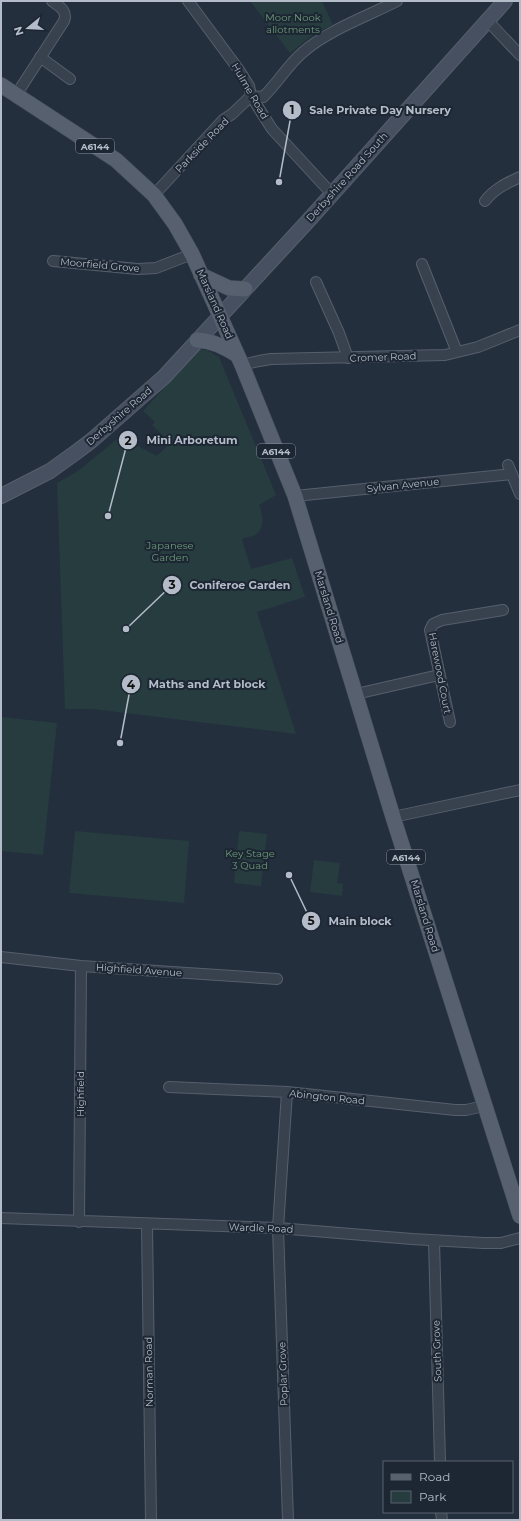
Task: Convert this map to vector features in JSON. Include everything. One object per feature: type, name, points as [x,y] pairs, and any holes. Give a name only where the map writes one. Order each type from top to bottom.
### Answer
[{"type":"main road","name":"Marsland Road","points":[[6,91],[116,160],[154,195],[175,224],[192,254],[240,360],[295,496],[393,817],[520,1216]]},
{"type":"main road","points":[[201,274],[229,288],[245,289]]},
{"type":"main road","points":[[197,340],[208,341],[221,345],[240,360]]},
{"type":"street","points":[[6,91],[40,57],[66,16],[61,8],[52,1]]},
{"type":"street","name":"Hulme Road","points":[[188,1],[239,70],[249,86],[251,96],[272,129],[332,194]]},
{"type":"street","points":[[251,96],[263,97],[302,54],[317,42],[397,1]]},
{"type":"street","name":"Derbyshire Road South","points":[[220,316],[332,194],[505,1]]},
{"type":"street","points":[[487,20],[520,55]]},
{"type":"street","points":[[40,57],[70,79]]},
{"type":"street","name":"Parkside Road","points":[[154,195],[223,120],[232,114],[251,96]]},
{"type":"street","points":[[486,201],[491,194],[500,187],[520,177]]},
{"type":"street","name":"Moorfield Grove","points":[[53,261],[138,269],[156,268],[192,254]]},
{"type":"street","points":[[422,264],[457,352]]},
{"type":"street","points":[[316,282],[340,333],[348,358]]},
{"type":"street","name":"Derbyshire Road","points":[[1,496],[50,470],[91,440],[164,377],[220,316]]},
{"type":"street","name":"Cromer Road","points":[[240,360],[259,361],[271,359],[445,355],[478,347],[520,330]]},
{"type":"street","name":"Sylvan Avenue","points":[[295,496],[510,470],[520,494]]},
{"type":"street","name":"Harewood Court","points":[[450,722],[430,630],[434,624],[442,620],[503,610]]},
{"type":"street","points":[[356,694],[439,674]]},
{"type":"street","points":[[393,817],[520,790]]},
{"type":"street","name":"Highfield Avenue","points":[[1,957],[81,966],[277,979]]},
{"type":"street","name":"Highfield","points":[[79,1222],[81,966]]},
{"type":"street","name":"Abington Road","points":[[169,1087],[287,1092],[455,1110],[466,1110],[484,1106]]},
{"type":"street","name":"Poplar Grove","points":[[287,1092],[278,1228],[288,1520]]},
{"type":"street","name":"Wardle Road","points":[[1,1218],[147,1225],[278,1228],[483,1244],[520,1238]]},
{"type":"street","name":"Norman Road","points":[[147,1225],[151,1520]]},
{"type":"street","name":"South Grove","points":[[434,1241],[440,1461]]},
{"type":"green space","name":"Moor Nook allotments","points":[[250,1],[322,1],[333,25],[314,34],[290,53]]},
{"type":"green space","name":"Japanese Garden","points":[[199,349],[207,350],[219,357],[276,495],[259,505],[262,525],[258,532],[253,536],[242,539],[251,569],[292,558],[305,597],[257,612],[296,734],[93,709],[65,709],[57,483],[78,471],[117,439],[130,451],[138,446],[157,456],[170,443],[152,425],[155,422],[143,411]]},
{"type":"green space","points":[[1,717],[57,723],[43,855],[1,851]]},
{"type":"green space","points":[[75,831],[189,841],[184,903],[69,893]]},
{"type":"green space","name":"Key Stage 3 Quad","points":[[239,831],[267,834],[261,886],[234,883]]},
{"type":"green space","points":[[314,860],[340,863],[337,883],[343,884],[342,896],[310,892]]},
{"type":"place","name":"Sale Private Day Nursery","points":[[279,182]]},
{"type":"place","name":"Mini Arboretum","points":[[108,516]]},
{"type":"place","name":"Coniferoe Garden","points":[[126,629]]},
{"type":"place","name":"Maths and Art block","points":[[120,743]]},
{"type":"place","name":"Main block","points":[[289,875]]}]
